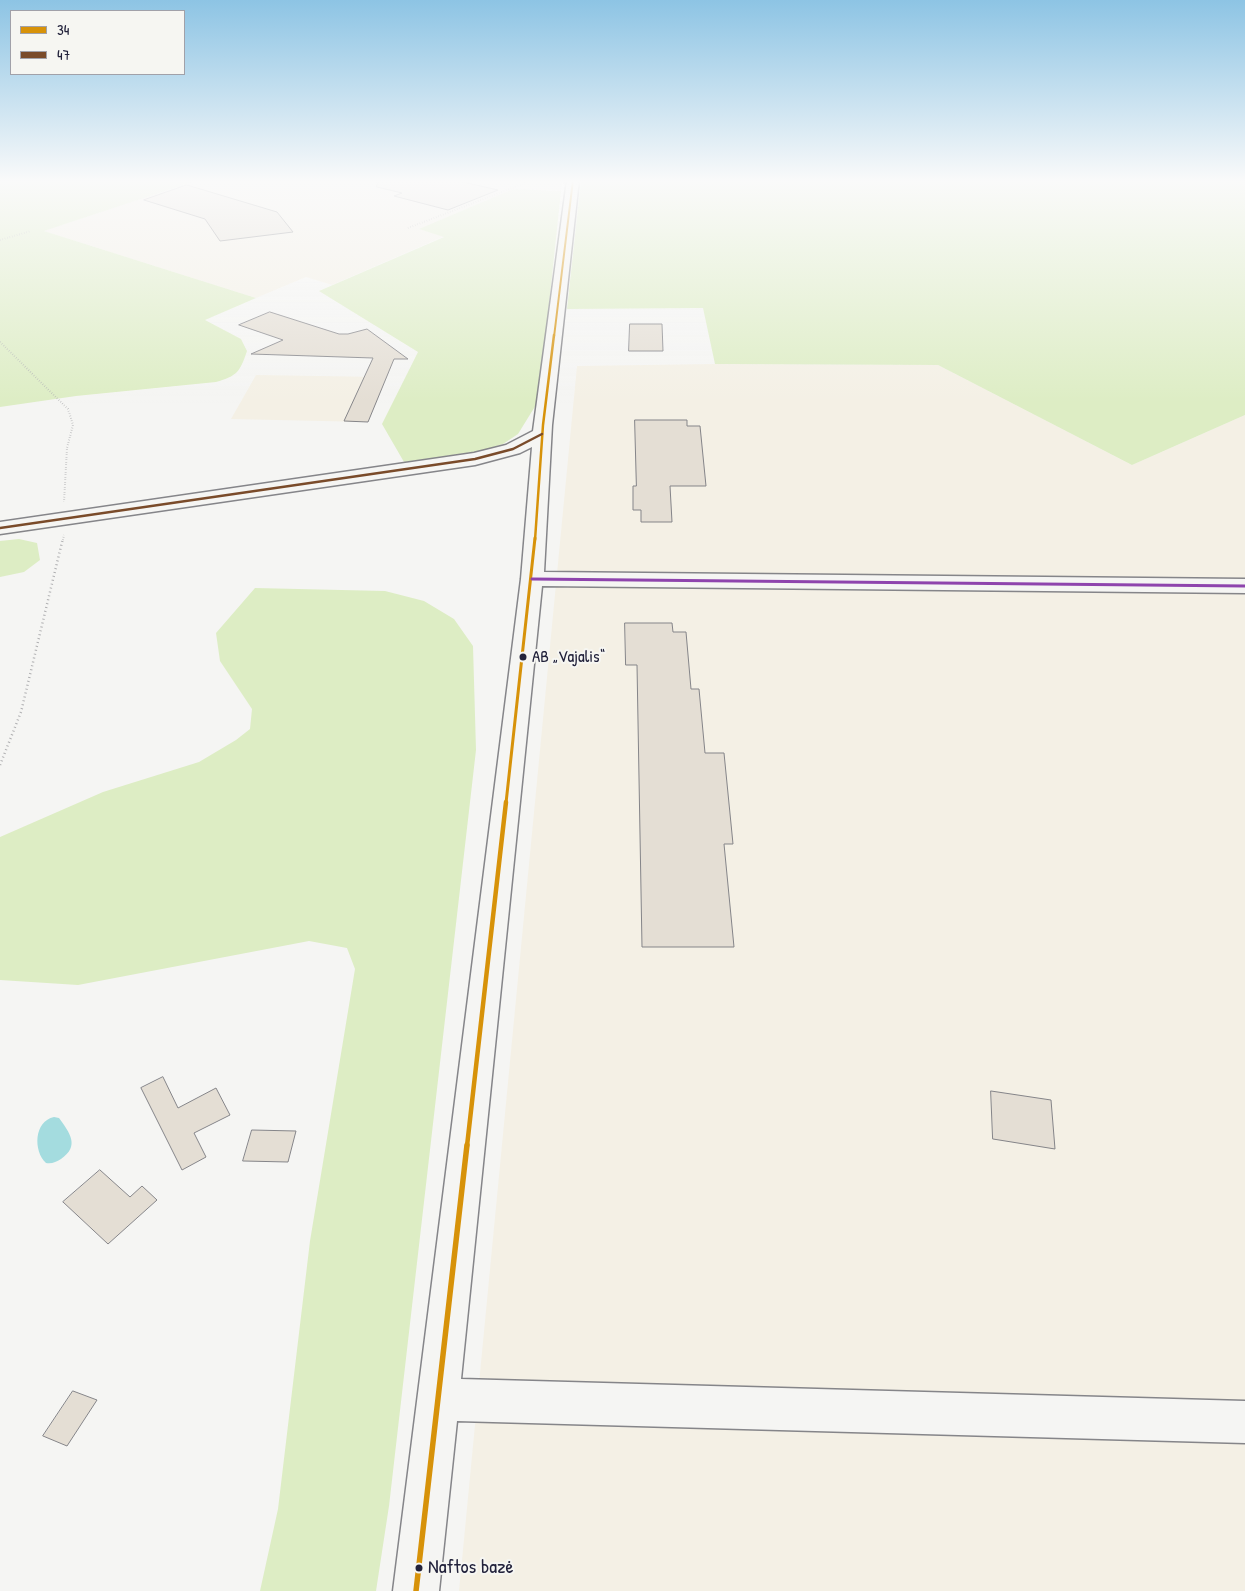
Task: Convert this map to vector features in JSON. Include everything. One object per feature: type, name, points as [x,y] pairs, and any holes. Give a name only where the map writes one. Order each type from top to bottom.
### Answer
[{"type":"street","points":[[416,1591],[532,579],[542,434],[564,254]]},
{"type":"street","points":[[0,528],[475,459],[513,449],[542,434]]},
{"type":"street","points":[[532,579],[1245,586]]},
{"type":"street","points":[[437,1399],[1245,1422]]},
{"type":"path","points":[[0,342],[68,409],[73,425],[67,448],[64,504],[66,519],[62,548],[21,712],[0,765]]},
{"type":"shaded area","points":[[117,254],[403,254],[332,285],[306,277],[256,298]]},
{"type":"shaded area","points":[[715,364],[938,365],[1132,465],[1245,415],[1245,1591],[459,1591],[577,366]]},
{"type":"shaded area","points":[[256,375],[387,377],[368,422],[231,419]]},
{"type":"green space","points":[[0,254],[118,254],[256,298],[205,320],[241,339],[247,351],[240,368],[229,378],[216,382],[76,396],[0,407]]},
{"type":"green space","points":[[404,254],[554,254],[539,400],[518,434],[503,444],[480,451],[404,462],[382,424],[418,352],[319,291]]},
{"type":"green space","points":[[573,254],[1245,254],[1245,415],[1132,465],[938,365],[715,364],[703,308],[567,309]]},
{"type":"green space","points":[[19,539],[37,543],[40,560],[24,572],[0,577],[0,541]]},
{"type":"green space","points":[[255,588],[385,591],[424,601],[454,619],[473,646],[476,750],[389,1506],[376,1591],[260,1591],[278,1509],[310,1241],[355,969],[347,948],[309,941],[78,985],[0,980],[0,837],[103,792],[199,762],[236,740],[250,729],[252,709],[220,661],[216,633]]},
{"type":"water","points":[[54,1117],[59,1118],[67,1129],[72,1144],[67,1154],[61,1159],[46,1163],[39,1151],[39,1130],[42,1124]]},
{"type":"building","points":[[270,312],[339,334],[348,334],[367,329],[408,359],[394,359],[368,422],[344,421],[373,358],[251,354],[283,340],[239,325]]},
{"type":"building","points":[[630,324],[662,324],[663,351],[629,351]]},
{"type":"building","points":[[635,420],[687,420],[687,426],[700,426],[706,486],[670,486],[672,522],[641,522],[641,510],[633,510],[633,486],[636,486]]},
{"type":"building","points":[[625,623],[672,623],[673,632],[686,632],[691,689],[699,689],[705,753],[724,753],[733,844],[724,844],[734,947],[642,947],[637,665],[626,665]]},
{"type":"building","points":[[163,1077],[178,1108],[216,1088],[230,1115],[194,1133],[206,1157],[182,1170],[141,1088]]},
{"type":"building","points":[[991,1091],[1051,1100],[1055,1149],[993,1139]]},
{"type":"building","points":[[252,1130],[296,1131],[288,1162],[243,1161]]},
{"type":"building","points":[[100,1170],[130,1197],[142,1186],[157,1200],[108,1244],[63,1202]]},
{"type":"building","points":[[73,1391],[97,1400],[67,1446],[43,1436]]},
{"type":"transit line","name":"34","points":[[416,1591],[532,579],[543,425],[564,254]]},
{"type":"transit line","name":"47","points":[[0,528],[475,459],[513,449],[542,434]]},
{"type":"transit line","points":[[532,579],[1245,586]]},
{"type":"place","name":"AB „Vajalis“","points":[[523,657]]},
{"type":"place","name":"Naftos bazė","points":[[419,1568]]}]
